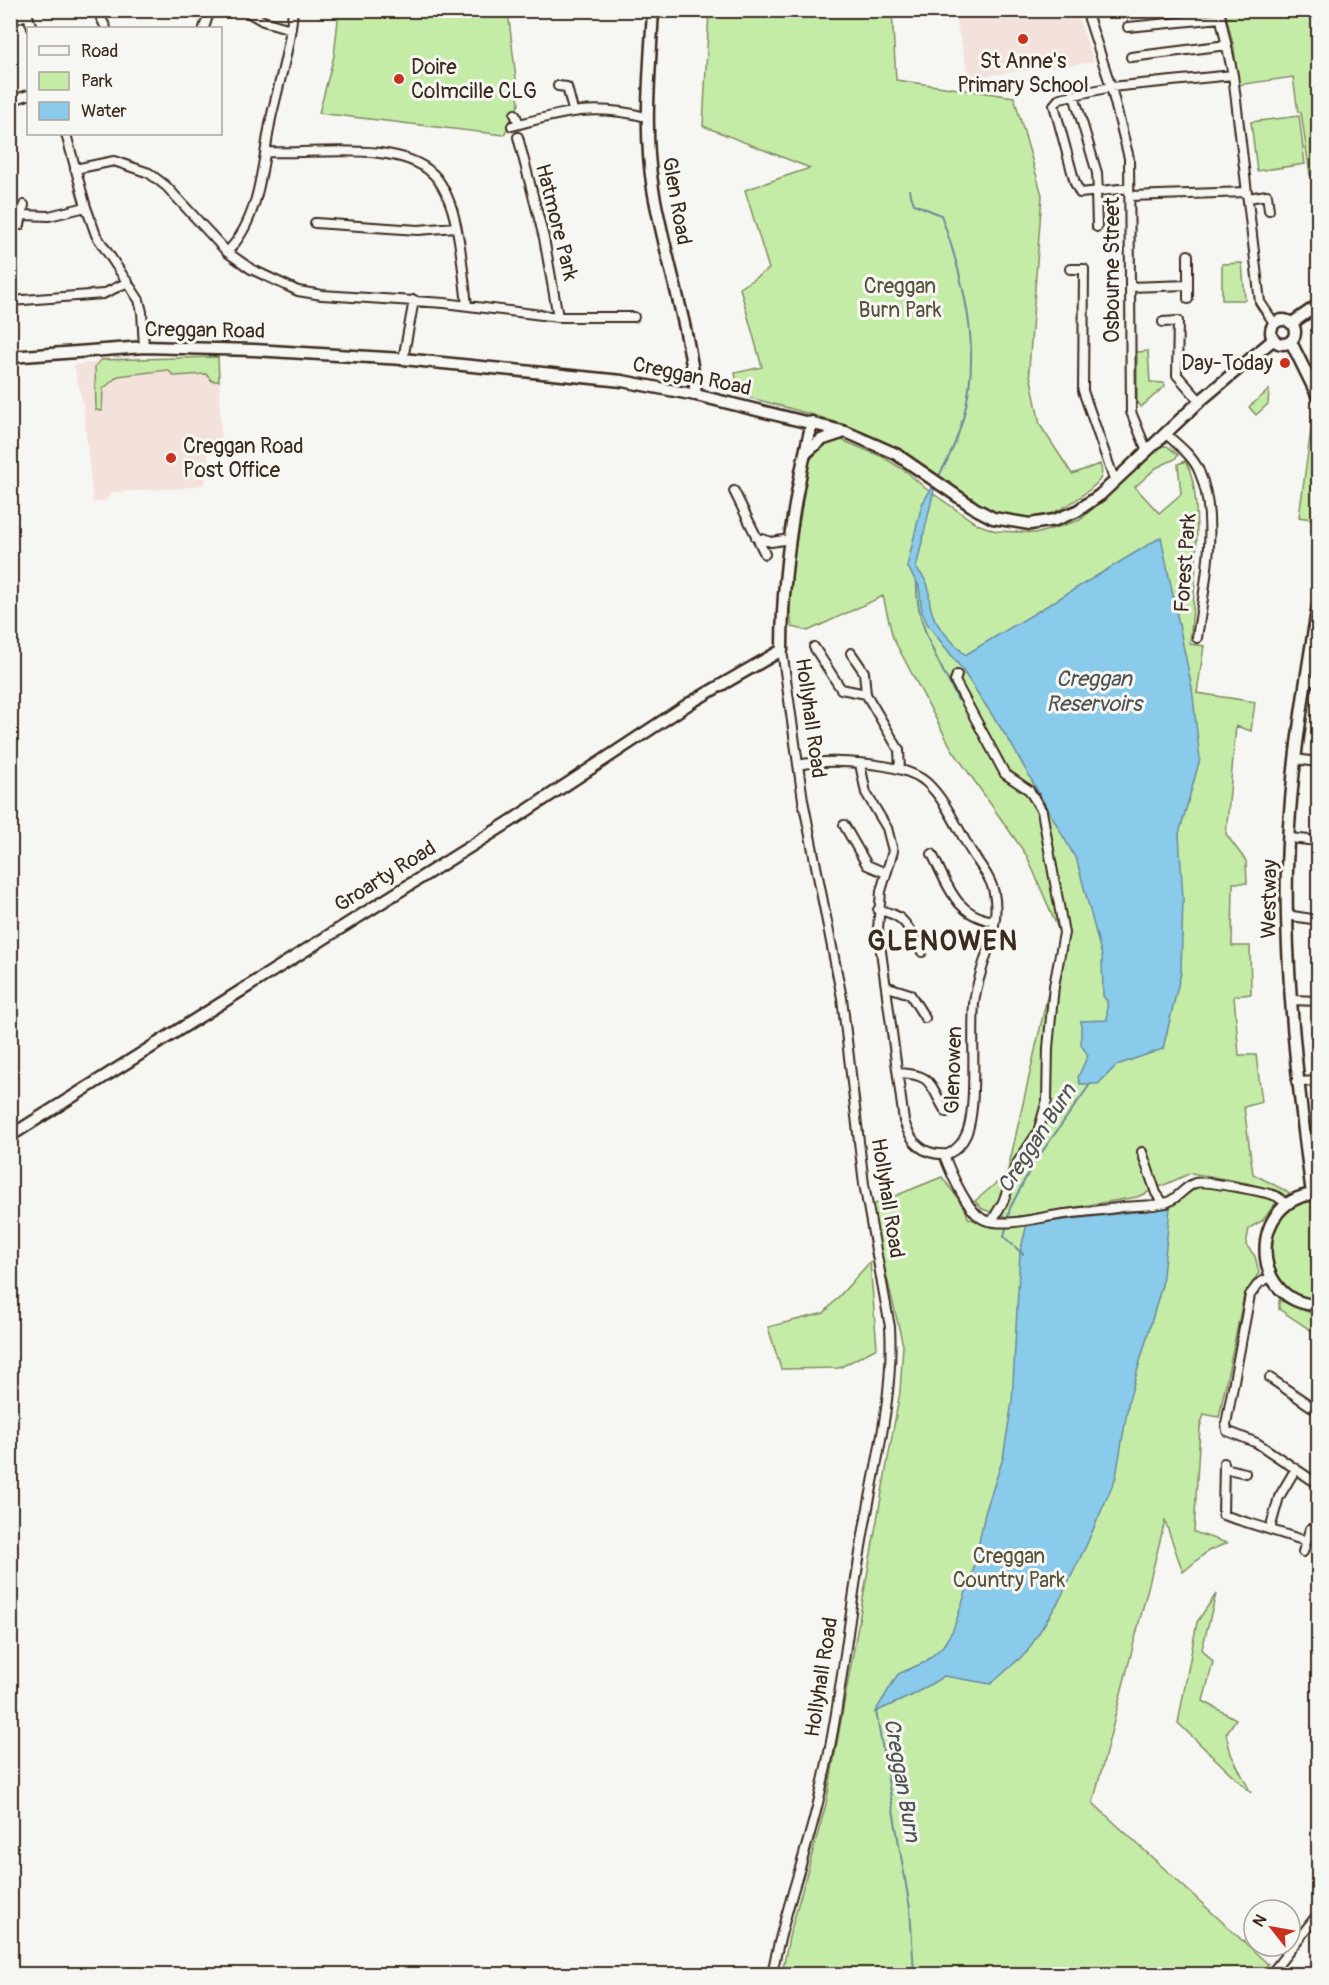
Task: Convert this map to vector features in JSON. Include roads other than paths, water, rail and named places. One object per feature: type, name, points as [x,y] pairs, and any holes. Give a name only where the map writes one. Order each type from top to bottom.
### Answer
[{"type":"street","points":[[97,10],[106,27]]},
{"type":"street","points":[[204,27],[210,10]]},
{"type":"street","points":[[244,10],[263,21],[291,29]]},
{"type":"street","points":[[227,252],[246,225],[266,152],[293,10]]},
{"type":"street","name":"Glen Road","points":[[653,10],[646,117],[653,187],[693,363],[696,395]]},
{"type":"street","name":"Osbourne Street","points":[[1086,10],[1111,87],[1129,158],[1131,412],[1147,451]]},
{"type":"street","points":[[10,21],[27,13]]},
{"type":"street","points":[[1128,27],[1220,14],[1233,75],[1260,302],[1274,323]]},
{"type":"street","points":[[1131,57],[1227,45]]},
{"type":"street","points":[[1233,75],[1111,87],[1060,98],[1054,105],[1075,183],[1080,193],[1097,191],[1267,195],[1269,210]]},
{"type":"street","points":[[558,86],[571,87],[573,110]]},
{"type":"street","points":[[10,101],[27,95]]},
{"type":"street","points":[[1074,95],[1097,172],[1097,227]]},
{"type":"street","points":[[515,114],[516,125],[573,110],[629,113],[646,117]]},
{"type":"street","points":[[66,135],[96,235],[128,282],[142,312],[144,347]]},
{"type":"street","name":"Hatmore Park","points":[[518,136],[544,238],[558,317]]},
{"type":"street","points":[[266,152],[388,154],[421,165],[433,174],[442,186],[456,227],[467,305]]},
{"type":"street","points":[[75,169],[114,161],[149,173],[166,186],[227,252],[251,269],[298,291],[322,295],[467,305],[558,317],[634,317]]},
{"type":"street","points":[[20,225],[24,205]]},
{"type":"street","points":[[23,215],[49,216],[86,207]]},
{"type":"street","points":[[315,223],[418,230],[456,227]]},
{"type":"street","points":[[1188,255],[1188,299]]},
{"type":"street","points":[[1070,269],[1084,269],[1083,391],[1115,482]]},
{"type":"street","points":[[10,301],[103,294],[128,282]]},
{"type":"street","points":[[1130,286],[1188,285]]},
{"type":"street","points":[[403,359],[414,300]]},
{"type":"street","points":[[1292,323],[1318,305]]},
{"type":"street","points":[[1291,342],[1280,344],[1274,339],[1271,331],[1274,323],[1285,319],[1292,323],[1296,330],[1291,342],[1318,397]]},
{"type":"street","points":[[1163,322],[1178,321],[1177,375],[1200,401]]},
{"type":"street","name":"Creggan Road","points":[[10,357],[144,347],[300,352],[403,359],[622,381],[696,395],[846,432],[896,454],[976,509],[1011,522],[1030,524],[1055,520],[1077,511],[1115,482],[1200,401],[1274,339]]},
{"type":"street","name":"Hollyhall Road","points":[[772,1974],[779,1936],[818,1803],[828,1755],[877,1461],[891,1349],[890,1327],[864,1184],[842,998],[798,765],[782,650],[782,593],[812,422]]},
{"type":"street","points":[[806,453],[821,440],[846,432]]},
{"type":"street","name":"Forest Park","points":[[1165,433],[1194,461],[1200,472],[1207,503],[1207,572],[1197,638]]},
{"type":"street","points":[[734,491],[765,554]]},
{"type":"street","points":[[756,537],[771,542],[790,539]]},
{"type":"street","name":"Westway","points":[[1315,1194],[1313,1158],[1296,1082],[1286,915],[1295,759],[1318,605]]},
{"type":"street","points":[[814,647],[841,689],[866,694]]},
{"type":"street","name":"Groarty Road","points":[[10,1136],[511,821],[690,703],[782,650]]},
{"type":"street","points":[[851,653],[864,672],[866,694],[899,750],[900,770]]},
{"type":"street","points":[[957,675],[955,681],[1005,774],[1029,790],[1042,811],[1064,933],[1054,986],[1048,1048],[1047,1100],[1038,1132],[1018,1162],[997,1221]]},
{"type":"street","points":[[1305,680],[1318,682]]},
{"type":"street","points":[[1295,759],[1318,762]]},
{"type":"street","points":[[860,764],[866,793],[887,828],[892,851],[878,910],[904,1122],[909,1137],[923,1150],[944,1155],[952,1176],[978,1215],[997,1221],[1025,1221],[1169,1203],[1184,1189],[1198,1182],[1260,1192],[1278,1197],[1287,1205]]},
{"type":"street","name":"Glenowen","points":[[798,765],[860,764],[912,772],[926,782],[948,812],[988,877],[994,894],[992,937],[978,977],[974,1002],[971,1114],[967,1133],[961,1144],[944,1155]]},
{"type":"street","points":[[844,825],[867,865],[886,873]]},
{"type":"street","points":[[1290,838],[1318,841]]},
{"type":"street","points":[[932,854],[959,905],[971,916],[993,921]]},
{"type":"street","points":[[878,910],[895,914],[904,921],[922,952]]},
{"type":"street","points":[[1286,915],[1318,920]]},
{"type":"street","points":[[888,987],[910,994],[925,1018]]},
{"type":"street","points":[[1291,1000],[1318,1001]]},
{"type":"street","points":[[898,1073],[916,1073],[926,1078],[946,1112]]},
{"type":"street","points":[[1296,1082],[1318,1081]]},
{"type":"street","points":[[1142,1152],[1156,1193],[1163,1203]]},
{"type":"street","points":[[1315,1194],[1287,1205],[1277,1214],[1265,1238],[1266,1265],[1272,1277],[1289,1296],[1300,1302],[1318,1305]]},
{"type":"street","points":[[1272,1277],[1258,1283],[1250,1295],[1226,1424],[1227,1431],[1233,1436],[1257,1443],[1318,1484]]},
{"type":"street","points":[[1270,1378],[1318,1411]]},
{"type":"street","points":[[1245,1473],[1224,1466],[1223,1515],[1306,1541]]},
{"type":"street","points":[[1270,1530],[1279,1497],[1295,1470]]},
{"type":"street","points":[[1303,1552],[1310,1528]]},
{"type":"street","points":[[1271,1974],[1318,1914]]},
{"type":"water","name":"Creggan Reservoirs","points":[[936,481],[916,568],[928,587],[936,621],[965,655],[1161,537],[1192,688],[1200,759],[1179,834],[1183,899],[1181,973],[1163,1049],[1117,1065],[1098,1084],[1080,1084],[1078,1077],[1088,1055],[1081,1045],[1081,1021],[1107,1020],[1107,1001],[1103,996],[1102,956],[1077,861],[1010,742],[961,668],[928,625],[922,612],[919,586],[907,566],[922,504]]},
{"type":"water","points":[[1170,1208],[1162,1285],[1129,1400],[1116,1477],[1059,1601],[1027,1652],[991,1684],[944,1676],[913,1695],[875,1712],[898,1674],[925,1662],[943,1646],[953,1630],[973,1571],[985,1513],[1003,1458],[1012,1402],[1020,1252],[1027,1224]]},
{"type":"waterway","name":"Creggan Burn","points":[[909,190],[914,204],[941,215],[952,248],[968,313],[971,346],[970,378],[965,410],[955,442],[940,474]]},
{"type":"waterway","points":[[917,583],[917,599],[924,629],[958,700]]},
{"type":"waterway","name":"Creggan Burn","points":[[1023,1254],[1004,1237],[1010,1208],[1032,1166],[1091,1083]]},
{"type":"waterway","name":"Creggan Burn","points":[[876,1711],[910,1908],[914,1974]]},
{"type":"place","name":"St Anne's Primary School","points":[[1023,39]]},
{"type":"place","name":"Doire Colmcille CLG","points":[[399,79]]},
{"type":"place","name":"Day-Today","points":[[1285,363]]},
{"type":"place","name":"Creggan Road Post Office","points":[[171,458]]},
{"type":"district","name":"GLENOWEN","points":[[943,941]]},
{"type":"park label","name":"Creggan Burn Park","points":[[900,298]]},
{"type":"park label","name":"Creggan Country Park","points":[[1009,1568]]}]
